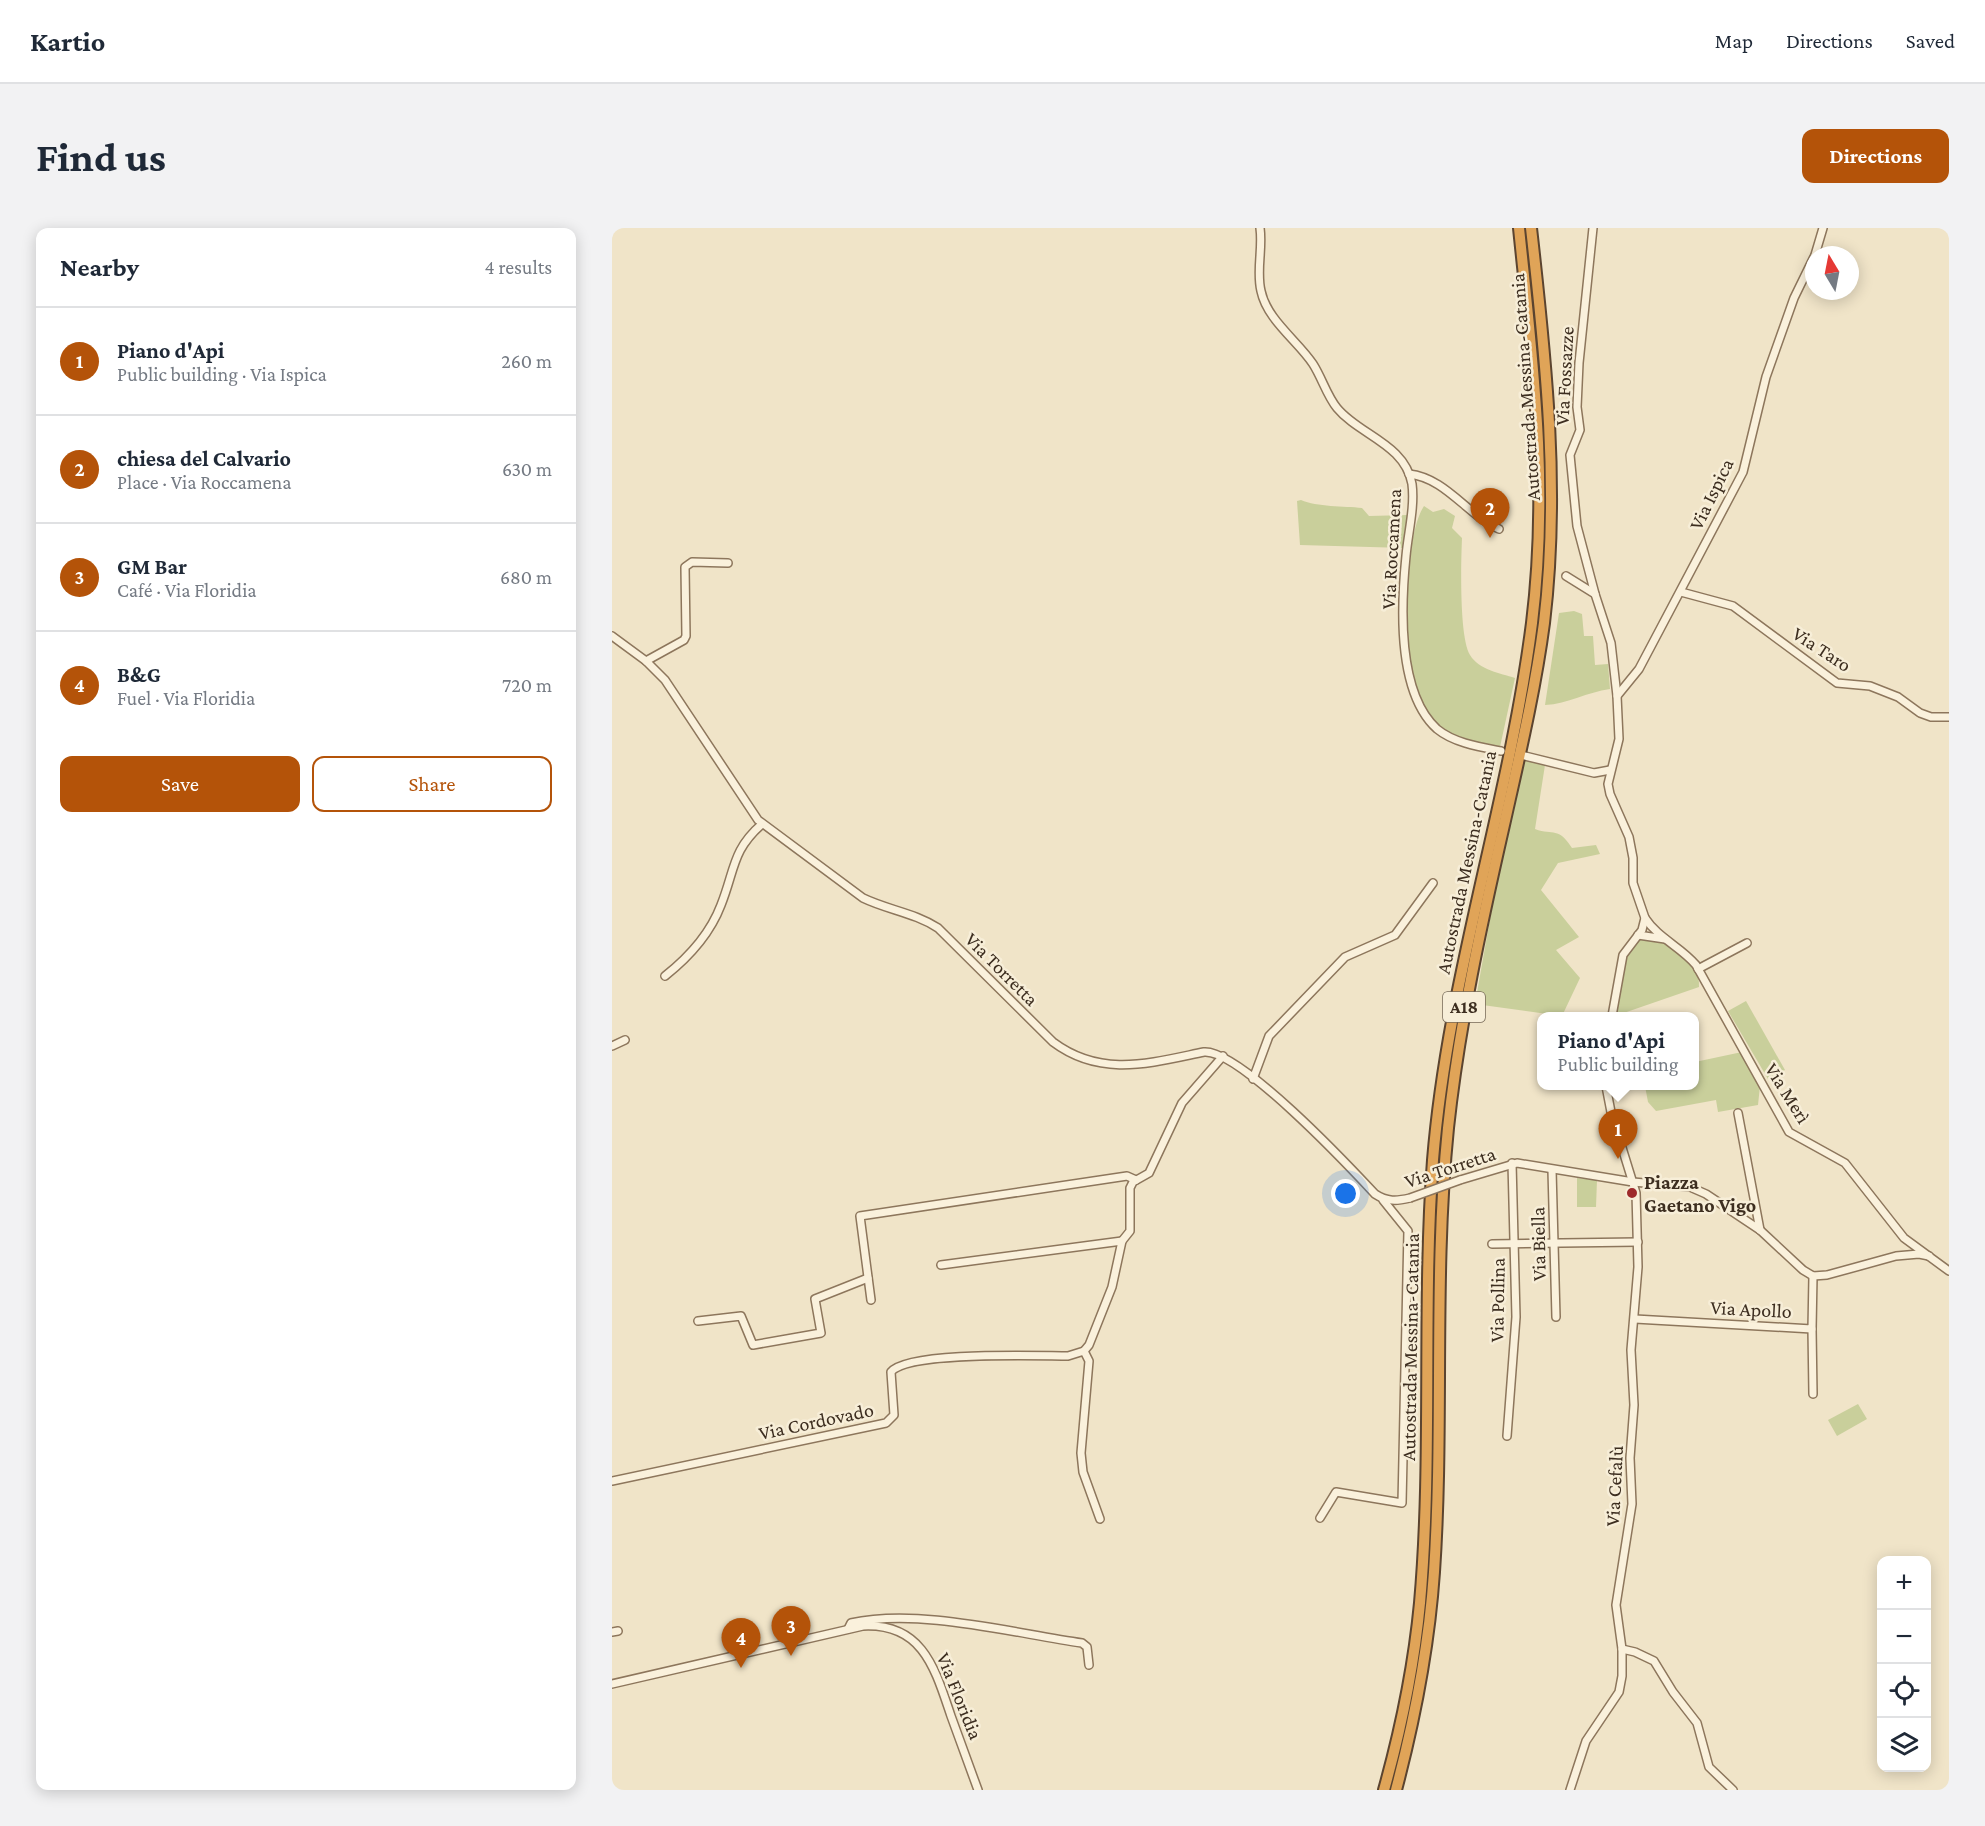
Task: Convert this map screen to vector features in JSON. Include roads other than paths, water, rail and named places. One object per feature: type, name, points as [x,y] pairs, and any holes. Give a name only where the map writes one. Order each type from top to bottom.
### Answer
[{"type":"highway","name":"Autostrada Messina-Catania","points":[[1384,1790],[1410,1678],[1420,1594],[1433,1160],[1444,1070],[1468,934],[1526,663],[1536,579],[1540,509],[1540,431],[1519,228]]},
{"type":"highway","name":"Autostrada Messina-Catania","points":[[1396,1790],[1421,1680],[1433,1584],[1442,1223],[1455,1072],[1473,966],[1538,664],[1548,579],[1552,509],[1550,432],[1531,228]]},
{"type":"street","name":"Via Roccamena","points":[[1260,228],[1260,290],[1265,304],[1313,364],[1337,408],[1384,441],[1409,474],[1412,496],[1403,579],[1403,615],[1413,690],[1420,706],[1438,729],[1459,741],[1501,751]]},
{"type":"street","name":"Via Fossazze","points":[[1593,228],[1579,363],[1577,407],[1580,430],[1570,455],[1576,526],[1595,594]]},
{"type":"street","name":"Via Ispica","points":[[1817,246],[1823,228]]},
{"type":"street","name":"Via Ispica","points":[[1617,696],[1639,669],[1743,472],[1766,377],[1794,298],[1805,275]]},
{"type":"street","name":"Via Roccamena","points":[[1409,474],[1439,486],[1485,523],[1499,529]]},
{"type":"street","points":[[646,661],[684,640],[686,636],[685,567],[692,562],[728,563]]},
{"type":"street","points":[[1566,576],[1595,594],[1611,643],[1617,696],[1618,739],[1608,784],[1610,794],[1629,837],[1633,858],[1633,883],[1645,918],[1658,933]]},
{"type":"street","name":"Via Taro","points":[[1681,592],[1733,606],[1837,683],[1870,686],[1898,697],[1920,713],[1931,717],[1949,717]]},
{"type":"street","name":"Via Torretta","points":[[612,636],[646,661],[665,680],[742,800],[762,824],[863,898],[882,907],[916,917],[938,928],[1053,1042],[1067,1053],[1131,1067],[1204,1052],[1223,1056],[1327,1143],[1383,1200],[1408,1231],[1402,1503],[1336,1492],[1320,1518]]},
{"type":"street","points":[[1526,756],[1594,773],[1608,784]]},
{"type":"street","points":[[1594,773],[1610,770]]},
{"type":"street","points":[[665,976],[686,960],[708,929],[724,896],[737,854],[746,839],[762,824]]},
{"type":"street","points":[[1253,1079],[1269,1036],[1345,957],[1395,935],[1433,883]]},
{"type":"street","points":[[1613,1012],[1623,955],[1640,932],[1645,918]]},
{"type":"street","points":[[1640,932],[1658,933]]},
{"type":"street","points":[[1640,932],[1670,941]]},
{"type":"street","name":"Via Merì","points":[[1658,933],[1688,955],[1698,969],[1789,1132],[1845,1163],[1904,1238],[1949,1271]]},
{"type":"street","points":[[1698,969],[1747,943]]},
{"type":"street","points":[[612,1046],[625,1040]]},
{"type":"street","points":[[1100,1519],[1083,1472],[1081,1453],[1089,1361],[1084,1351],[1089,1345],[1112,1287],[1122,1241],[1130,1231],[1130,1188],[1136,1180],[1149,1173],[1182,1103],[1223,1056]]},
{"type":"street","points":[[1607,1090],[1611,1112],[1633,1182]]},
{"type":"street","points":[[1738,1113],[1760,1230]]},
{"type":"street","name":"Via Torretta","points":[[1383,1200],[1396,1201],[1410,1198],[1512,1163],[1633,1182],[1690,1187],[1706,1194],[1760,1230],[1803,1270],[1813,1276]]},
{"type":"street","name":"Via Pollina","points":[[1507,1436],[1516,1317],[1512,1163]]},
{"type":"street","name":"Via Biella","points":[[1552,1170],[1556,1317]]},
{"type":"street","points":[[871,1300],[860,1216],[1127,1176],[1136,1180]]},
{"type":"street","name":"Via Cefalù","points":[[1570,1790],[1586,1741],[1618,1692],[1622,1676],[1622,1649],[1616,1605],[1632,1504],[1630,1458],[1634,1405],[1631,1350],[1635,1319],[1638,1242],[1633,1182]]},
{"type":"street","points":[[1896,1256],[1903,1251],[1904,1238]]},
{"type":"street","points":[[941,1265],[1122,1241]]},
{"type":"street","points":[[1492,1244],[1638,1242]]},
{"type":"street","points":[[1813,1276],[1827,1275],[1896,1256],[1919,1254],[1929,1256]]},
{"type":"street","name":"Via Apollo","points":[[1635,1319],[1812,1329],[1813,1276]]},
{"type":"street","points":[[698,1321],[741,1316],[753,1345],[821,1333],[815,1299],[868,1278]]},
{"type":"street","points":[[1812,1329],[1813,1394]]},
{"type":"street","name":"Via Cordovado","points":[[612,1481],[886,1423],[894,1415],[891,1372],[900,1365],[931,1359],[1068,1356],[1084,1351]]},
{"type":"street","points":[[848,1629],[851,1623],[872,1618],[903,1617],[944,1622],[1082,1643],[1087,1647],[1089,1665]]},
{"type":"street","name":"Via Floridia","points":[[612,1684],[848,1629],[884,1626],[910,1638],[931,1660],[978,1790]]},
{"type":"street","points":[[1622,1649],[1654,1661],[1673,1692],[1697,1723],[1709,1767],[1733,1790]]},
{"type":"place","name":"chiesa del Calvario","points":[[1490,538]]},
{"type":"place","name":"Piano d'Api","points":[[1618,1159]]},
{"type":"place","name":"Piazza Gaetano Vigo","points":[[1632,1193]]},
{"type":"place","name":"GM Bar","points":[[791,1656]]},
{"type":"place","name":"B&G","points":[[741,1668]]}]
